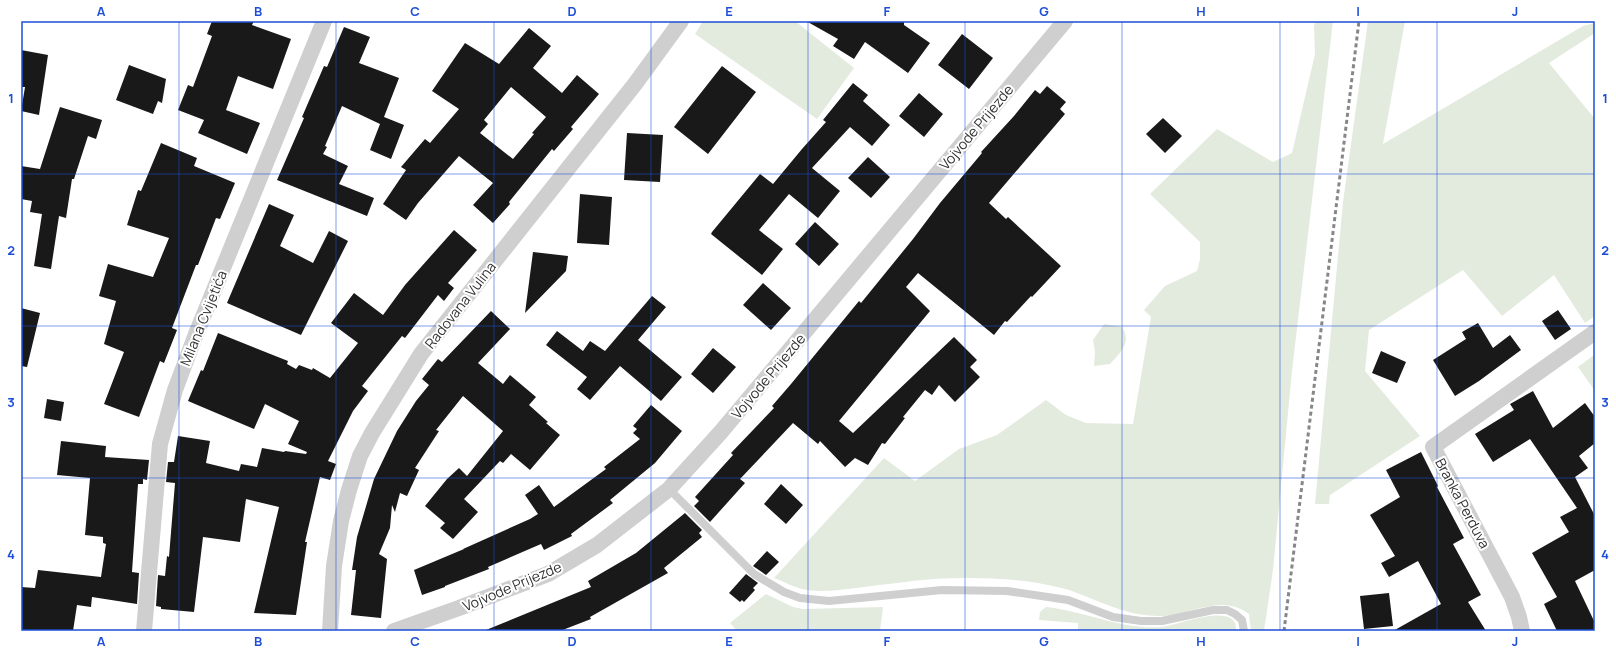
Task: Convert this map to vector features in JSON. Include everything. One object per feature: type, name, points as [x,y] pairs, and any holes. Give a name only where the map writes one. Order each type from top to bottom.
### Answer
[{"type":"street","name":"Milana Cvijetića","points":[[144,631],[160,444],[175,390],[196,334],[324,21]]},
{"type":"street","name":"Radovana Vulina","points":[[330,631],[334,566],[341,521],[360,456],[372,433],[421,354],[635,84],[681,21]]},
{"type":"street","name":"Vojvode Prijezde","points":[[394,631],[548,574],[597,545],[670,489],[725,427],[1058,23]]},
{"type":"street","name":"Branka Perduva","points":[[1522,631],[1512,597],[1433,447],[1595,332]]},
{"type":"lane","points":[[670,489],[754,574],[784,592],[800,598],[829,601],[942,590],[1007,591],[1068,600],[1113,616],[1141,621],[1162,621],[1213,610],[1227,610],[1242,620],[1244,631]]},
{"type":"shaded area","points":[[703,21],[795,21],[854,68],[817,119],[695,34]]},
{"type":"shaded area","points":[[1316,21],[1333,21],[1292,371],[1273,570],[1264,631],[1251,631],[1249,614],[1228,605],[1206,607],[1173,615],[1150,616],[1114,608],[1069,590],[1025,581],[980,578],[945,578],[843,590],[822,591],[802,589],[774,578],[884,458],[915,481],[959,449],[997,435],[1046,400],[1066,415],[1086,423],[1133,424],[1151,317],[1144,310],[1165,286],[1197,271],[1200,259],[1200,242],[1150,194],[1217,129],[1273,162],[1292,153],[1315,54],[1314,26]]},
{"type":"shaded area","points":[[1368,21],[1405,21],[1383,144],[1583,26],[1595,23],[1595,33],[1549,63],[1595,119],[1595,316],[1585,323],[1554,275],[1502,316],[1463,270],[1369,330],[1365,371],[1420,436],[1330,495],[1329,504],[1315,504],[1343,202]]},
{"type":"shaded area","points":[[1104,324],[1122,327],[1126,337],[1124,347],[1110,364],[1094,366],[1095,352],[1093,340]]},
{"type":"shaded area","points":[[1595,354],[1595,391],[1578,367]]},
{"type":"shaded area","points":[[766,594],[793,607],[803,609],[883,607],[880,631],[737,631],[730,623]]},
{"type":"shaded area","points":[[1046,607],[1075,612],[1132,626],[1146,627],[1169,626],[1192,619],[1218,615],[1228,617],[1234,622],[1236,631],[1078,631],[1078,623],[1039,620],[1040,612]]},
{"type":"building","points":[[212,21],[254,21],[252,25],[291,39],[273,89],[238,76],[226,110],[260,123],[247,154],[198,133],[204,120],[178,110],[188,85],[193,87],[212,36],[207,34]]},
{"type":"building","points":[[806,21],[904,21],[904,25],[930,43],[908,73],[865,42],[854,59],[833,46],[838,39]]},
{"type":"building","points":[[344,27],[370,37],[359,63],[399,78],[384,117],[404,125],[391,159],[370,150],[380,124],[342,106],[323,154],[348,166],[339,184],[374,198],[367,216],[277,180],[304,118],[302,117],[324,66],[327,67]]},
{"type":"building","points":[[529,28],[551,46],[533,68],[562,93],[577,75],[599,94],[571,127],[573,129],[554,151],[552,149],[509,202],[510,204],[493,223],[473,205],[493,183],[459,156],[418,203],[406,220],[383,204],[406,170],[401,167],[425,139],[430,143],[459,109],[432,91],[465,43],[499,64]],"holes":[[[511,87],[546,117],[513,159],[480,133],[488,124],[484,120]]]},
{"type":"building","points":[[962,34],[993,58],[969,89],[938,65]]},
{"type":"building","points":[[21,50],[48,55],[39,115],[21,111],[25,87],[21,87]]},
{"type":"building","points":[[129,65],[166,79],[162,103],[158,101],[153,114],[116,100]]},
{"type":"building","points":[[722,66],[756,92],[708,154],[674,127]]},
{"type":"building","points":[[853,83],[868,95],[863,101],[890,125],[872,146],[850,127],[812,168],[840,191],[818,218],[789,194],[759,230],[783,249],[762,275],[711,234],[760,174],[773,184],[826,122],[823,120]]},
{"type":"building","points":[[1047,86],[1066,102],[1060,109],[1065,114],[989,203],[1006,219],[1008,217],[1061,266],[1007,322],[1005,321],[994,335],[918,273],[906,287],[930,311],[839,421],[853,433],[954,337],[977,360],[970,367],[980,377],[955,402],[939,385],[932,395],[925,390],[903,417],[905,418],[885,444],[882,443],[868,465],[855,458],[845,467],[820,441],[818,444],[793,423],[740,479],[745,483],[710,522],[694,506],[699,501],[695,497],[733,455],[731,453],[774,408],[772,406],[859,301],[861,303],[940,203],[982,153],[981,152],[1014,116],[1035,90],[1040,94]]},
{"type":"building","points":[[919,93],[943,114],[924,137],[899,116]]},
{"type":"building","points":[[60,107],[102,120],[96,139],[88,136],[74,179],[72,179],[66,218],[59,216],[51,269],[34,266],[42,214],[30,212],[32,201],[21,199],[21,166],[40,169]]},
{"type":"building","points":[[1163,118],[1182,136],[1165,153],[1146,134]]},
{"type":"building","points":[[627,133],[663,135],[660,182],[624,180]]},
{"type":"building","points":[[161,143],[197,158],[194,166],[235,183],[220,219],[216,218],[198,265],[196,265],[172,328],[177,330],[164,363],[160,361],[139,417],[104,404],[124,352],[104,344],[116,301],[99,296],[108,264],[153,277],[169,238],[127,225],[138,190],[141,191]]},
{"type":"building","points":[[868,157],[890,177],[871,198],[848,178]]},
{"type":"building","points":[[580,194],[612,197],[609,245],[577,243]]},
{"type":"building","points":[[269,204],[294,215],[280,246],[313,263],[329,231],[348,241],[301,335],[227,303]]},
{"type":"building","points":[[815,222],[839,244],[819,266],[795,244]]},
{"type":"building","points":[[454,230],[477,250],[448,283],[454,288],[444,301],[438,295],[405,338],[402,336],[362,386],[368,391],[353,411],[328,461],[336,464],[330,480],[320,477],[305,542],[307,542],[296,615],[254,613],[279,507],[246,499],[240,542],[203,537],[194,612],[161,609],[161,607],[156,606],[158,575],[165,576],[167,556],[169,557],[175,483],[166,482],[168,462],[174,462],[178,436],[210,441],[206,463],[239,471],[241,464],[257,467],[262,448],[306,454],[307,452],[288,444],[299,421],[265,404],[254,429],[188,401],[201,370],[203,371],[218,333],[288,361],[287,364],[296,369],[299,365],[312,370],[313,368],[330,378],[358,343],[331,323],[354,293],[383,315],[405,285]]},
{"type":"building","points":[[533,252],[568,256],[566,271],[525,313]]},
{"type":"building","points":[[763,283],[791,308],[771,330],[743,305]]},
{"type":"building","points":[[652,296],[666,307],[638,340],[682,377],[661,401],[620,366],[590,400],[577,389],[587,377],[546,345],[557,331],[583,351],[590,341],[605,351]]},
{"type":"building","points":[[21,308],[40,313],[27,367],[21,366]]},
{"type":"building","points":[[1558,310],[1571,329],[1555,340],[1542,321]]},
{"type":"building","points":[[491,311],[510,329],[478,363],[503,384],[510,375],[536,397],[529,405],[560,435],[530,470],[511,454],[503,463],[500,461],[464,499],[478,512],[453,539],[440,528],[445,523],[425,506],[447,479],[459,468],[467,476],[503,431],[463,396],[436,430],[439,431],[415,468],[419,470],[407,496],[400,493],[395,512],[392,505],[390,528],[379,554],[387,559],[381,618],[351,615],[356,570],[352,570],[357,537],[374,479],[397,431],[416,401],[429,385],[422,379],[438,359],[442,362]]},
{"type":"building","points":[[1478,323],[1493,348],[1510,335],[1521,350],[1479,381],[1455,396],[1433,360],[1466,339],[1462,332]]},
{"type":"building","points":[[713,348],[736,367],[713,393],[691,374]]},
{"type":"building","points":[[1381,351],[1406,362],[1397,383],[1372,373]]},
{"type":"building","points":[[1533,391],[1553,428],[1585,403],[1595,417],[1595,443],[1579,456],[1588,468],[1575,477],[1595,516],[1595,570],[1575,581],[1595,623],[1595,631],[1557,631],[1544,604],[1557,597],[1532,553],[1569,532],[1560,517],[1577,508],[1530,439],[1493,462],[1475,434],[1514,410],[1510,404]]},
{"type":"building","points":[[47,399],[64,402],[61,421],[44,418]]},
{"type":"building","points":[[651,405],[682,431],[655,463],[610,500],[613,503],[571,534],[572,536],[544,550],[541,544],[488,567],[489,569],[422,595],[414,570],[464,549],[538,514],[525,495],[539,485],[554,507],[606,469],[604,467],[640,439],[633,433],[637,429],[633,426]]},
{"type":"building","points":[[61,441],[106,446],[105,457],[149,460],[147,480],[143,479],[143,484],[138,484],[132,572],[139,573],[137,604],[92,597],[91,607],[77,605],[73,631],[21,631],[21,587],[35,588],[38,570],[101,577],[106,544],[103,543],[103,537],[85,535],[90,478],[57,475]]},
{"type":"building","points":[[1421,452],[1438,486],[1437,487],[1464,538],[1453,544],[1481,595],[1468,602],[1486,631],[1393,631],[1441,604],[1418,561],[1389,577],[1381,563],[1395,556],[1370,515],[1400,497],[1386,470]]},
{"type":"building","points":[[781,484],[803,505],[786,524],[764,504]]},
{"type":"building","points":[[685,513],[702,530],[699,533],[702,537],[664,568],[668,573],[590,617],[591,619],[560,631],[486,631],[591,587],[588,581],[636,553]]},
{"type":"building","points":[[767,551],[779,562],[766,575],[753,566]]},
{"type":"building","points":[[746,574],[758,583],[753,588],[755,590],[744,602],[742,600],[740,602],[729,593]]},
{"type":"building","points":[[1389,593],[1393,626],[1364,629],[1360,596]]},
{"type":"railway","points":[[1284,631],[1359,21]]}]
